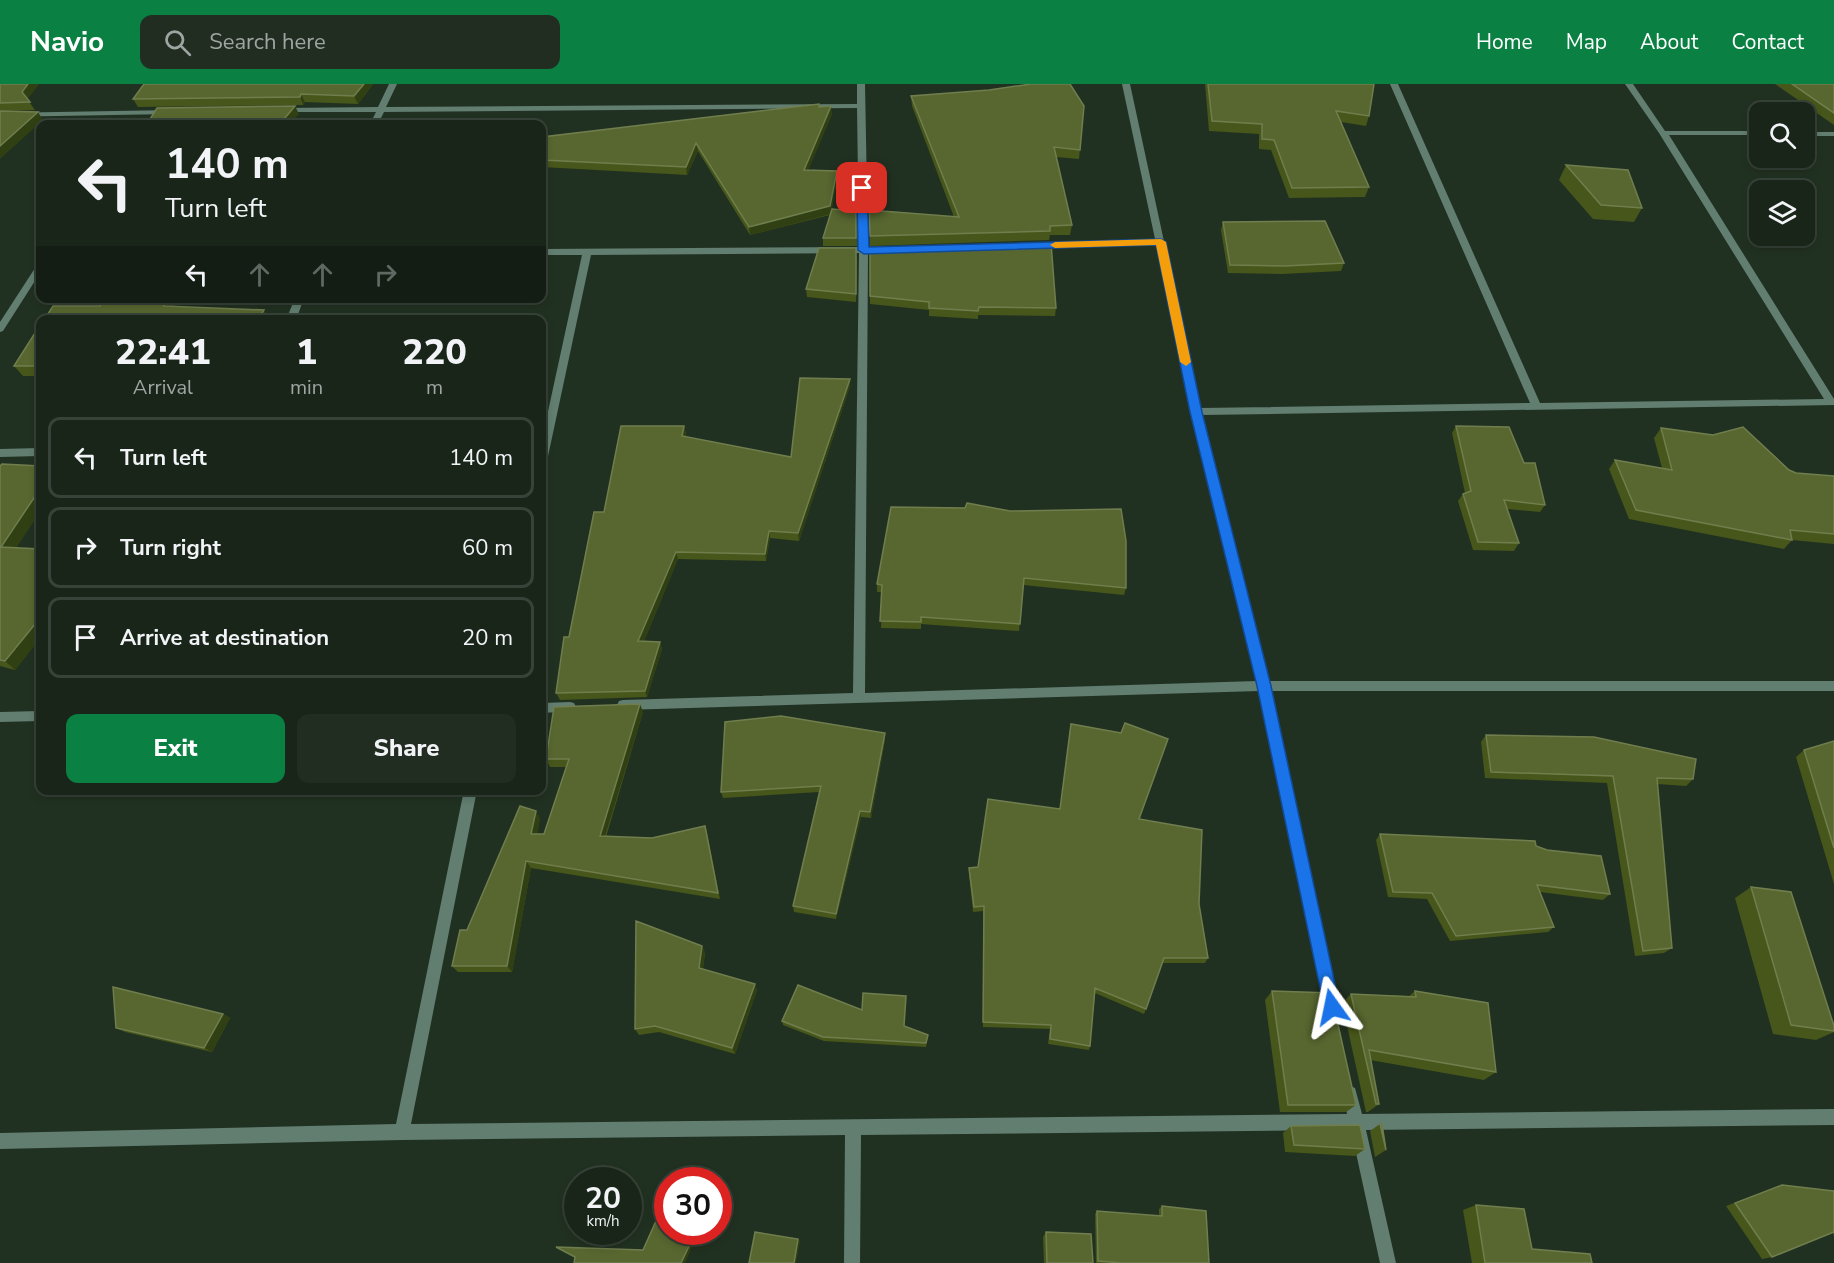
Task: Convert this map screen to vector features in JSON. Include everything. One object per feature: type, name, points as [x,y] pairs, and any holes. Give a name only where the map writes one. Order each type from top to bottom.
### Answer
[{"type":"street","points":[[376,120],[393,84]]},
{"type":"street","points":[[860,699],[864,250],[861,84]]},
{"type":"street","points":[[1126,84],[1196,412],[1264,686],[1334,1019]]},
{"type":"street","points":[[1394,84],[1537,407]]},
{"type":"street","points":[[1629,84],[1663,133],[1832,402]]},
{"type":"street","points":[[278,110],[861,106]]},
{"type":"street","points":[[0,115],[175,112]]},
{"type":"street","points":[[136,120],[141,113]]},
{"type":"street","points":[[1663,133],[1749,133]]},
{"type":"street","points":[[1815,134],[1834,134]]},
{"type":"street","points":[[1030,246],[1161,242]]},
{"type":"street","points":[[546,252],[899,250]]},
{"type":"street","points":[[546,433],[587,252]]},
{"type":"street","points":[[0,329],[36,273]]},
{"type":"street","points":[[1196,412],[1832,402]]},
{"type":"street","points":[[0,453],[36,452]]},
{"type":"street","points":[[612,706],[1264,686],[1834,686]]},
{"type":"street","points":[[546,708],[589,706]]},
{"type":"street","points":[[0,717],[36,716]]},
{"type":"street","points":[[402,1132],[470,795]]},
{"type":"street","points":[[1347,1076],[1388,1263]]},
{"type":"street","points":[[0,1141],[402,1132],[1834,1117]]},
{"type":"street","points":[[852,1263],[853,1128]]},
{"type":"building","points":[[0,84],[28,84],[22,92],[30,102],[0,103]]},
{"type":"building","points":[[144,84],[364,84],[354,96],[301,94],[300,97],[133,99]]},
{"type":"building","points":[[1031,84],[1070,84],[1084,106],[1080,150],[1054,147],[1072,225],[1050,226],[1050,231],[870,236],[869,210],[959,217],[911,96]]},
{"type":"building","points":[[1208,84],[1374,84],[1369,116],[1336,111],[1369,187],[1292,188],[1274,140],[1262,139],[1262,124],[1212,121]]},
{"type":"building","points":[[1792,84],[1834,84],[1834,113]]},
{"type":"building","points":[[819,104],[819,107],[831,106],[804,170],[837,171],[830,206],[749,227],[696,143],[686,167],[546,160],[546,137]]},
{"type":"building","points":[[295,106],[283,120],[150,120],[157,108]]},
{"type":"building","points":[[0,111],[38,112],[0,146]]},
{"type":"building","points":[[1566,165],[1628,170],[1642,208],[1601,205]]},
{"type":"building","points":[[832,209],[856,211],[856,238],[823,238]]},
{"type":"building","points":[[1325,221],[1344,263],[1284,266],[1230,265],[1223,222]]},
{"type":"building","points":[[1051,243],[1056,308],[979,307],[978,311],[929,308],[929,302],[870,296],[870,248]]},
{"type":"building","points":[[819,248],[856,248],[856,294],[806,289]]},
{"type":"building","points":[[102,303],[165,303],[164,306],[264,310],[261,315],[47,315],[53,306],[100,306]]},
{"type":"building","points":[[36,331],[36,366],[14,366]]},
{"type":"building","points":[[800,378],[850,379],[798,533],[769,531],[765,554],[676,552],[638,641],[660,642],[645,691],[556,693],[564,637],[569,637],[594,512],[604,512],[621,426],[684,426],[682,436],[791,457]]},
{"type":"building","points":[[1456,426],[1509,427],[1524,463],[1535,463],[1545,505],[1504,500],[1519,543],[1478,542],[1463,494],[1471,491]]},
{"type":"building","points":[[1743,427],[1789,470],[1796,473],[1834,476],[1834,534],[1790,530],[1792,540],[1636,510],[1615,460],[1672,470],[1661,428],[1713,435]]},
{"type":"building","points":[[2,464],[36,466],[36,495],[1,547],[36,549],[36,623],[5,661],[0,660],[0,466]]},
{"type":"building","points":[[967,503],[1010,511],[1121,509],[1126,541],[1126,588],[1024,578],[1020,624],[921,617],[921,622],[880,621],[882,585],[877,584],[891,507],[965,508]]},
{"type":"building","points":[[640,704],[600,836],[652,838],[705,826],[718,893],[526,861],[507,966],[452,966],[460,930],[467,930],[520,806],[536,811],[531,834],[544,834],[569,759],[546,759],[554,707]]},
{"type":"building","points":[[781,716],[885,733],[870,812],[860,811],[836,914],[793,906],[821,786],[721,792],[725,722]]},
{"type":"building","points":[[1125,723],[1168,739],[1139,819],[1202,830],[1199,904],[1208,958],[1164,958],[1146,1009],[1095,988],[1090,1046],[1050,1039],[1051,1025],[983,1022],[984,906],[974,907],[969,868],[978,867],[988,799],[1060,809],[1071,724],[1121,733]]},
{"type":"building","points":[[1486,735],[1594,737],[1696,759],[1693,779],[1657,778],[1672,948],[1643,951],[1613,776],[1491,772]]},
{"type":"building","points":[[1834,741],[1834,848],[1804,750]]},
{"type":"building","points":[[1380,834],[1535,841],[1536,846],[1547,850],[1601,856],[1610,894],[1537,885],[1554,927],[1456,936],[1432,893],[1393,892]]},
{"type":"building","points":[[1751,887],[1791,892],[1834,1031],[1791,1025]]},
{"type":"building","points":[[636,921],[702,946],[699,968],[755,984],[732,1048],[655,1026],[635,1029]]},
{"type":"building","points":[[798,985],[862,1010],[863,993],[906,996],[904,1026],[928,1035],[926,1043],[823,1037],[782,1021]]},
{"type":"building","points":[[113,987],[223,1014],[204,1048],[116,1028]]},
{"type":"building","points":[[1272,991],[1331,993],[1356,1105],[1288,1105]]},
{"type":"building","points":[[1415,991],[1488,1003],[1496,1072],[1369,1050],[1379,1104],[1376,1104],[1351,994],[1416,997]]},
{"type":"building","points":[[1380,1124],[1382,1124],[1386,1150]]},
{"type":"building","points":[[1360,1125],[1365,1149],[1294,1145],[1291,1126]]},
{"type":"building","points":[[1782,1185],[1834,1191],[1834,1232],[1772,1257],[1735,1203]]},
{"type":"building","points":[[1476,1205],[1524,1209],[1532,1249],[1590,1254],[1592,1263],[1485,1263]]},
{"type":"building","points":[[1162,1206],[1206,1211],[1209,1263],[1098,1261],[1097,1211],[1162,1216]]},
{"type":"building","points":[[654,1225],[654,1245],[690,1245],[681,1263],[574,1263],[575,1257],[556,1247],[643,1250]]},
{"type":"building","points":[[755,1232],[798,1239],[794,1263],[749,1263]]},
{"type":"building","points":[[1046,1232],[1091,1234],[1093,1263],[1047,1263]]},
{"type":"slow traffic","points":[[1055,245],[1161,242],[1186,362]]},
{"type":"route","points":[[862,188],[864,250],[1161,242],[1196,412],[1264,686],[1332,1007]]}]
